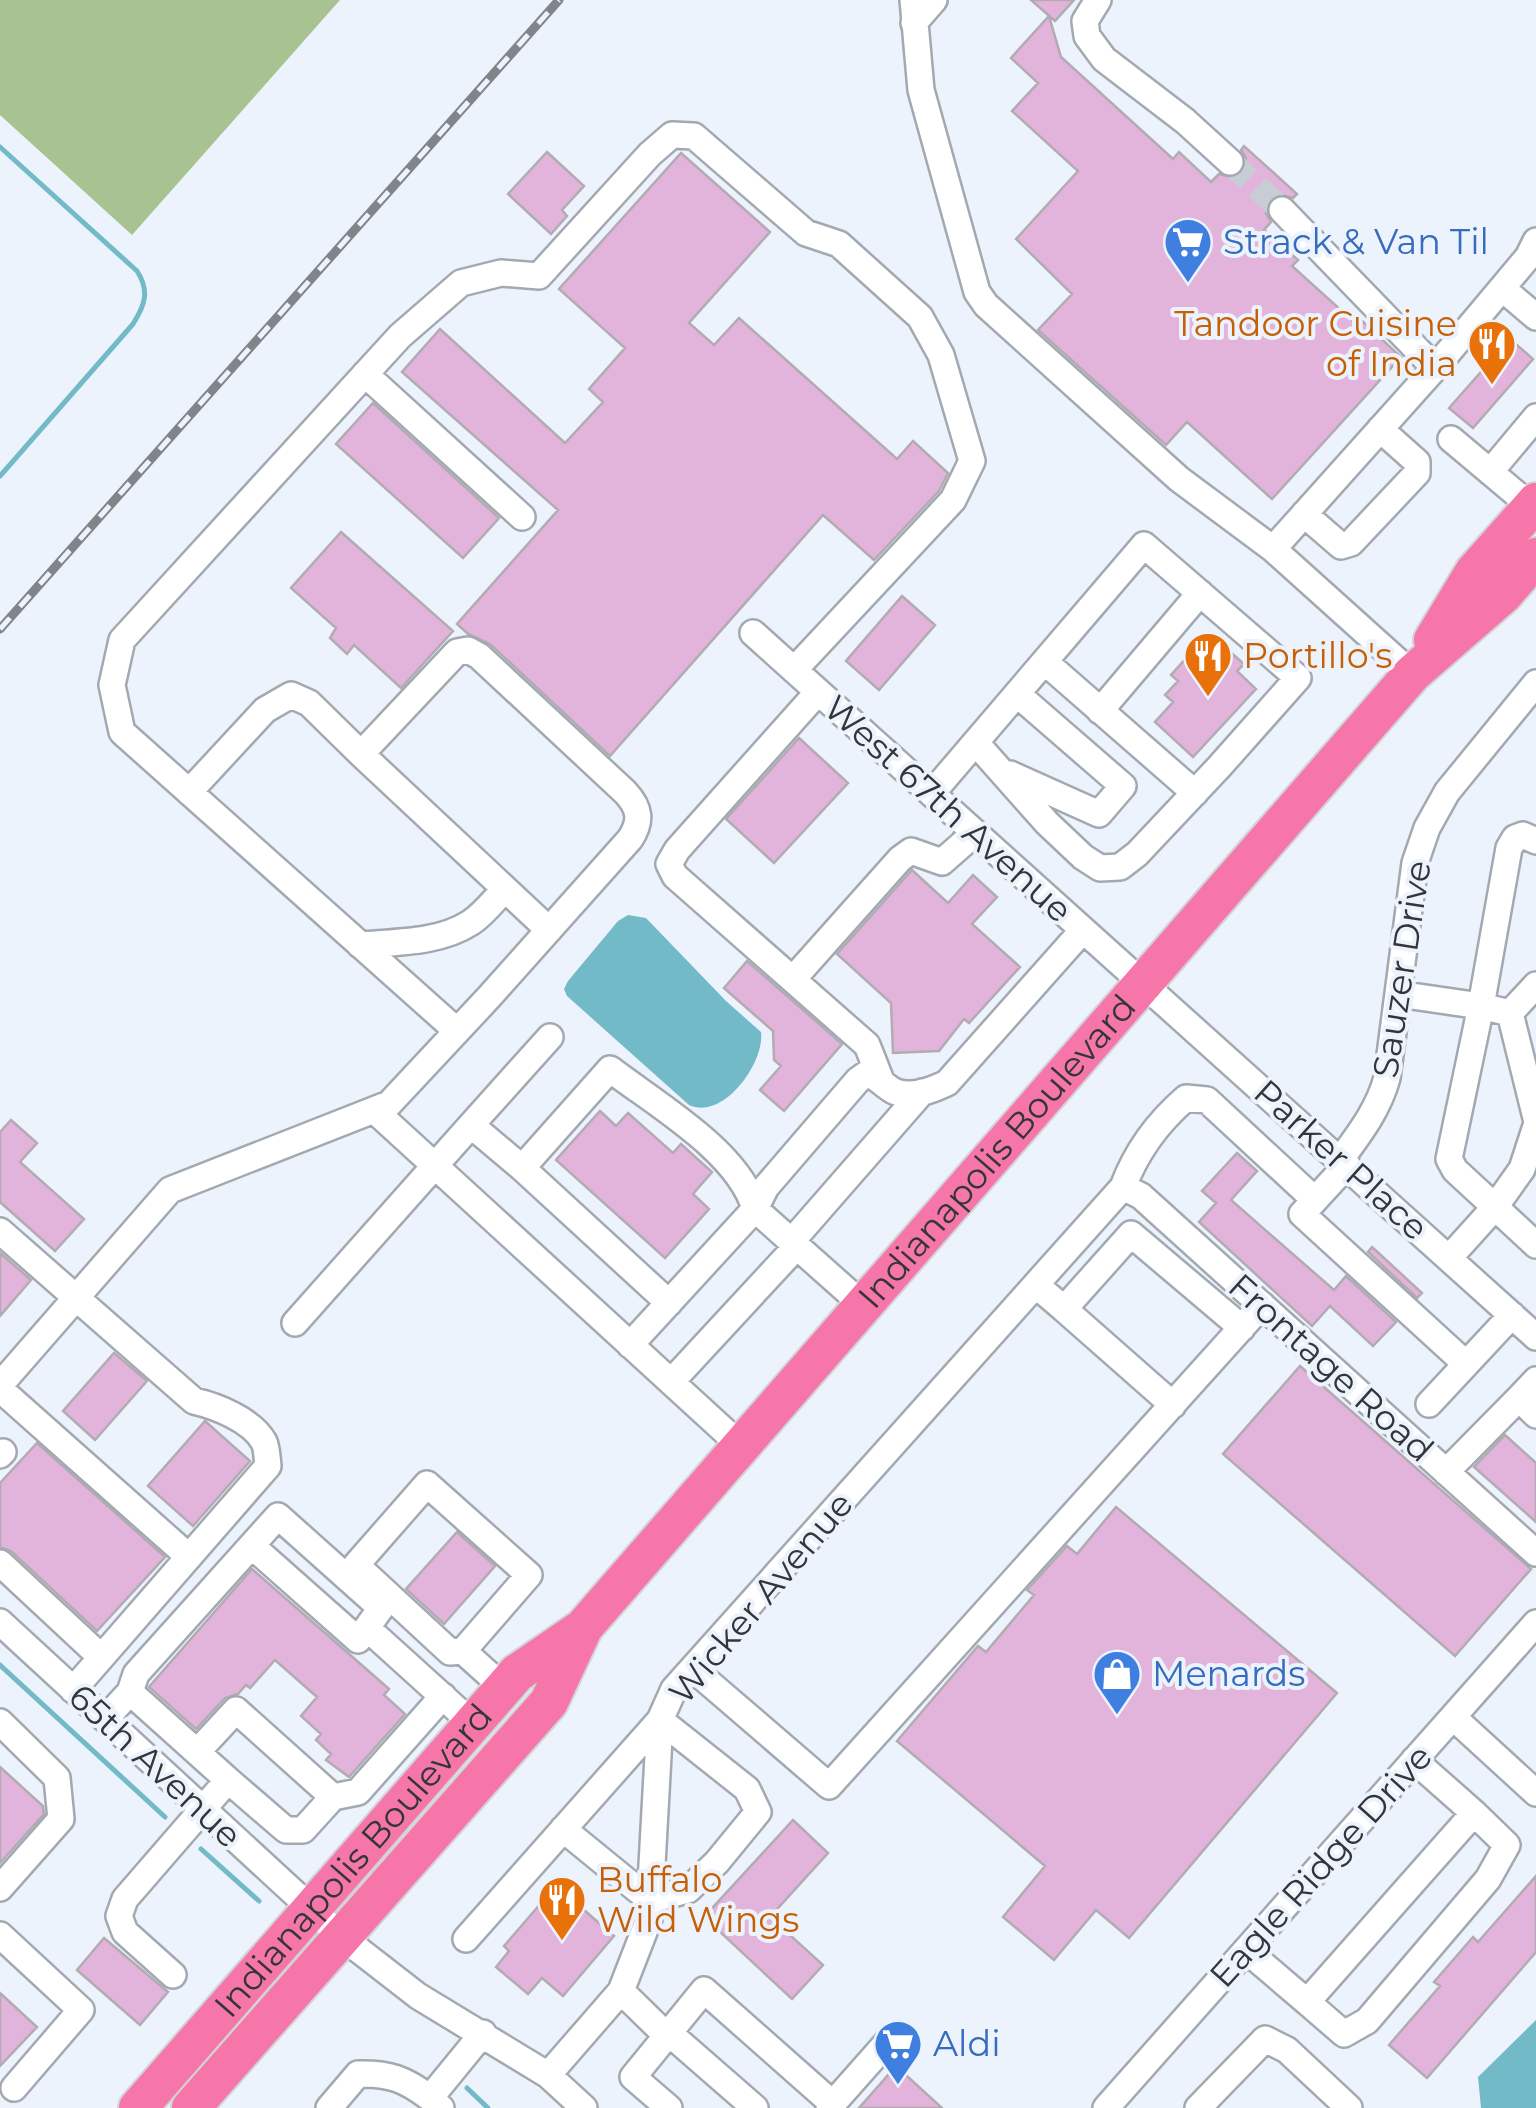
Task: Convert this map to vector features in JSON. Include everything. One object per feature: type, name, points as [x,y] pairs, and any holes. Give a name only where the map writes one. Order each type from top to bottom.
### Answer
[{"type":"highway","name":"Indianapolis Boulevard","points":[[138,2108],[517,1673],[583,1628],[920,1242],[1412,674],[1474,572],[1534,504]]},
{"type":"highway","name":"Indianapolis Boulevard","points":[[1412,674],[1519,594],[1536,557]]},
{"type":"highway","name":"Indianapolis Boulevard","points":[[191,2108],[549,1702],[583,1628]]},
{"type":"street","points":[[934,0],[914,11],[921,90],[978,292],[986,305],[1180,479],[1272,549],[1412,674]]},
{"type":"street","points":[[1098,0],[1085,21],[1087,36],[1104,59],[1230,162]]},
{"type":"street","points":[[457,1031],[122,732],[112,685],[122,640],[400,336],[461,284],[501,273],[539,276],[672,135],[694,136],[806,233],[839,244],[920,317],[941,355],[972,461],[953,500],[794,670]]},
{"type":"street","points":[[1282,210],[1435,368]]},
{"type":"street","points":[[1272,549],[1504,288],[1536,240]]},
{"type":"street","points":[[1504,288],[1533,309]]},
{"type":"street","points":[[365,374],[522,517]]},
{"type":"street","points":[[1490,472],[1536,417]]},
{"type":"street","points":[[1304,514],[1341,546],[1351,543],[1417,473],[1416,462],[1380,430]]},
{"type":"street","points":[[1451,439],[1534,504]]},
{"type":"street","points":[[933,792],[1144,545],[1298,678],[1195,793],[1120,868],[1100,868],[1083,856],[976,743]]},
{"type":"street","points":[[1100,710],[1200,593]]},
{"type":"street","name":"West 67th Avenue","points":[[753,633],[1144,984]]},
{"type":"street","points":[[188,1557],[0,1387],[170,1190],[388,1104],[637,829],[639,814],[635,803],[480,656],[468,650],[457,652],[448,660],[361,754]]},
{"type":"street","points":[[1044,662],[1195,793]]},
{"type":"street","name":"Sauzer Drive","points":[[1308,1207],[1344,1162],[1382,1099],[1392,1054],[1415,863],[1428,828],[1447,792],[1536,683]]},
{"type":"street","points":[[818,692],[677,850],[670,864],[674,876],[868,1045],[880,1078]]},
{"type":"street","points":[[1005,772],[1099,814],[1124,786],[1017,694]]},
{"type":"street","points":[[189,792],[264,710],[291,695],[308,703],[549,930]]},
{"type":"street","points":[[793,979],[900,858],[911,850],[942,862],[975,833]]},
{"type":"street","points":[[1536,841],[1524,834],[1515,838],[1509,848],[1449,1159],[1455,1170],[1536,1245]]},
{"type":"street","points":[[360,944],[417,940],[451,932],[471,923],[505,889]]},
{"type":"street","points":[[630,1345],[755,1209],[766,1187],[858,1080],[868,1073],[880,1078],[894,1092],[922,1092],[947,1083],[1083,930]]},
{"type":"street","name":"Parker Place","points":[[1144,984],[1536,1337]]},
{"type":"street","points":[[1510,1013],[1536,985]]},
{"type":"street","points":[[1398,994],[1510,1013]]},
{"type":"street","points":[[1510,1013],[1536,1118]]},
{"type":"street","points":[[296,1323],[550,1037]]},
{"type":"street","points":[[522,1168],[610,1069],[726,1158],[749,1189],[755,1209],[864,1306]]},
{"type":"street","points":[[671,1382],[922,1092]]},
{"type":"street","name":"Wicker Avenue","points":[[548,2076],[622,1991],[650,1919],[660,1720],[674,1689],[1123,1187],[1138,1152],[1174,1109],[1186,1098],[1196,1097],[1216,1106],[1308,1207]]},
{"type":"street","points":[[374,1110],[742,1446]]},
{"type":"street","points":[[471,1126],[669,1302]]},
{"type":"street","points":[[1449,1258],[1532,1159],[1536,1126]]},
{"type":"street","name":"Frontage Road","points":[[1123,1187],[1141,1196],[1536,1553]]},
{"type":"street","points":[[1308,1207],[1466,1364]]},
{"type":"street","points":[[0,1231],[194,1401],[217,1406],[265,1442],[268,1466],[73,1690]]},
{"type":"street","points":[[1064,1310],[1130,1234],[1242,1328]]},
{"type":"street","points":[[1036,1285],[1173,1404]]},
{"type":"street","points":[[693,1668],[829,1786],[1262,1306]]},
{"type":"street","points":[[1429,1404],[1512,1315]]},
{"type":"street","points":[[1446,1472],[1530,1398]]},
{"type":"street","points":[[464,1651],[529,1575],[427,1484],[356,1564],[450,1652],[464,1651],[504,1688]]},
{"type":"street","points":[[105,1719],[130,1692],[136,1674],[278,1516],[381,1608],[358,1640],[252,1546]]},
{"type":"street","points":[[3,1572],[101,1657]]},
{"type":"street","points":[[3,1630],[37,1598]]},
{"type":"street","name":"Eagle Ridge Drive","points":[[1106,2108],[1536,1623]]},
{"type":"street","points":[[367,1628],[473,1724]]},
{"type":"street","name":"65th Avenue","points":[[3,1630],[342,1937],[418,1996],[548,2076],[584,2108]]},
{"type":"street","points":[[130,1692],[286,1830],[303,1830],[444,1696]]},
{"type":"street","points":[[197,1752],[236,1710],[345,1794]]},
{"type":"street","points":[[1453,1717],[1536,1793]]},
{"type":"street","points":[[466,1939],[660,1720],[747,1789],[758,1812],[688,1890],[650,1900],[563,1830]]},
{"type":"street","points":[[0,1722],[57,1778],[60,1819],[0,1888]]},
{"type":"street","points":[[1246,1950],[1344,2034],[1367,2021],[1488,1879],[1507,1844],[1414,1760]]},
{"type":"street","points":[[173,1974],[125,1932],[118,1916],[125,1898],[228,1780]]},
{"type":"street","points":[[1307,2002],[1474,1813]]},
{"type":"street","points":[[0,1935],[81,2010],[14,2088]]},
{"type":"street","points":[[669,2108],[633,2077],[704,1990],[831,2106],[891,2038]]},
{"type":"street","points":[[622,1991],[755,2108]]},
{"type":"street","points":[[329,2108],[358,2074],[386,2073],[406,2080],[424,2101],[483,2033]]},
{"type":"street","points":[[1198,2108],[1265,2039],[1287,2050],[1349,2108]]},
{"type":"green space","points":[[0,0],[340,0],[132,235],[0,115]]},
{"type":"water","points":[[628,915],[646,918],[761,1032],[749,1073],[728,1097],[715,1105],[689,1105],[567,996],[564,989],[568,981],[618,921]]},
{"type":"water","points":[[1536,2020],[1536,2108],[1481,2108],[1478,2077]]},
{"type":"building","points":[[1031,0],[1074,0],[1055,21]]},
{"type":"building","name":"Strack & Van Til","points":[[1049,16],[1061,57],[1173,159],[1179,152],[1211,182],[1219,174],[1234,178],[1243,172],[1244,146],[1297,194],[1293,198],[1279,194],[1270,199],[1266,213],[1271,222],[1264,230],[1298,260],[1292,266],[1354,322],[1358,317],[1401,357],[1272,499],[1187,422],[1166,445],[1038,330],[1072,294],[1016,239],[1078,171],[1012,111],[1038,83],[1011,58]]},
{"type":"building","points":[[547,152],[584,186],[562,210],[567,216],[551,234],[508,194]]},
{"type":"building","points":[[681,153],[770,232],[689,323],[714,345],[739,318],[897,459],[913,441],[948,473],[939,491],[874,560],[823,515],[610,756],[490,644],[457,624],[558,510],[402,372],[440,329],[565,443],[603,402],[589,389],[625,348],[559,289]]},
{"type":"building","points":[[1510,339],[1533,359],[1473,428],[1449,408]]},
{"type":"building","points":[[373,403],[499,518],[463,558],[336,444]]},
{"type":"building","points":[[341,532],[453,631],[401,688],[354,645],[347,654],[330,638],[336,628],[291,588]]},
{"type":"building","points":[[902,596],[935,625],[879,690],[846,661]]},
{"type":"building","name":"Portillo's","points":[[1209,633],[1244,664],[1237,671],[1256,689],[1193,757],[1155,722],[1173,702],[1165,695],[1178,681],[1171,675]]},
{"type":"building","points":[[799,738],[848,783],[774,863],[726,819]]},
{"type":"building","points":[[912,870],[948,903],[973,875],[997,897],[972,924],[1020,967],[969,1023],[964,1019],[939,1051],[893,1053],[891,1003],[837,954]]},
{"type":"building","points":[[747,961],[842,1044],[784,1111],[760,1090],[781,1066],[774,1060],[773,1031],[724,988]]},
{"type":"building","points":[[600,1111],[616,1126],[628,1113],[673,1153],[681,1144],[712,1172],[693,1194],[709,1209],[665,1258],[556,1160]]},
{"type":"building","points":[[11,1120],[37,1143],[20,1162],[84,1219],[55,1251],[0,1202],[0,1132]]},
{"type":"building","points":[[1237,1153],[1257,1171],[1231,1200],[1334,1290],[1346,1276],[1396,1322],[1373,1346],[1330,1306],[1312,1326],[1199,1222],[1216,1203],[1202,1191]]},
{"type":"building","points":[[1372,1247],[1422,1293],[1417,1298],[1368,1252]]},
{"type":"building","points":[[0,1253],[31,1280],[0,1316]]},
{"type":"building","points":[[114,1353],[147,1381],[95,1440],[63,1411]]},
{"type":"building","points":[[1300,1366],[1531,1569],[1455,1656],[1223,1454]]},
{"type":"building","points":[[205,1421],[250,1461],[193,1526],[148,1486]]},
{"type":"building","points":[[1505,1435],[1536,1463],[1536,1522],[1474,1467]]},
{"type":"building","points":[[37,1443],[165,1557],[97,1631],[11,1551],[0,1547],[0,1483]]},
{"type":"building","name":"Menards","points":[[1116,1507],[1337,1693],[1129,1938],[1096,1910],[1054,1960],[1003,1917],[1045,1866],[897,1741],[978,1646],[986,1652],[1034,1595],[1027,1590],[1067,1546],[1077,1554]]},
{"type":"building","points":[[457,1532],[495,1566],[444,1624],[406,1589]]},
{"type":"building","points":[[252,1569],[389,1689],[384,1695],[405,1714],[349,1777],[326,1760],[331,1754],[316,1740],[321,1734],[301,1716],[317,1697],[275,1660],[250,1688],[246,1685],[238,1694],[225,1698],[196,1729],[149,1687]]},
{"type":"building","points":[[0,1767],[43,1806],[44,1814],[0,1863]]},
{"type":"building","points":[[793,1820],[828,1853],[770,1917],[823,1965],[792,1999],[704,1917]]},
{"type":"building","points":[[1536,1876],[1536,1952],[1427,2078],[1389,2045],[1440,1986],[1434,1982],[1473,1937],[1478,1942]]},
{"type":"building","name":"Buffalo Wild Wings","points":[[561,1890],[614,1936],[563,1996],[542,1978],[528,1994],[496,1967],[509,1951],[504,1946],[542,1902],[547,1907]]},
{"type":"building","points":[[104,1938],[168,1992],[140,2025],[77,1970]]},
{"type":"building","points":[[0,1993],[37,2027],[0,2066]]},
{"type":"building","name":"Aldi","points":[[896,2066],[942,2108],[859,2108]]},
{"type":"waterway","points":[[0,147],[137,271],[145,292],[133,324],[0,476]]},
{"type":"waterway","points":[[0,1665],[165,1817]]},
{"type":"waterway","points":[[201,1849],[259,1901]]},
{"type":"waterway","points":[[467,2088],[488,2108]]},
{"type":"tunnel","points":[[1230,162],[1282,210]]},
{"type":"railway","points":[[0,629],[559,0]]},
{"type":"place","name":"Strack & Van Til","points":[[1188,284]]},
{"type":"place","name":"Tandoor Cuisine of India","points":[[1492,386]]},
{"type":"place","name":"Portillo's","points":[[1208,698]]},
{"type":"place","name":"Menards","points":[[1117,1716]]},
{"type":"place","name":"Buffalo Wild Wings","points":[[562,1942]]},
{"type":"place","name":"Aldi","points":[[898,2086]]}]
